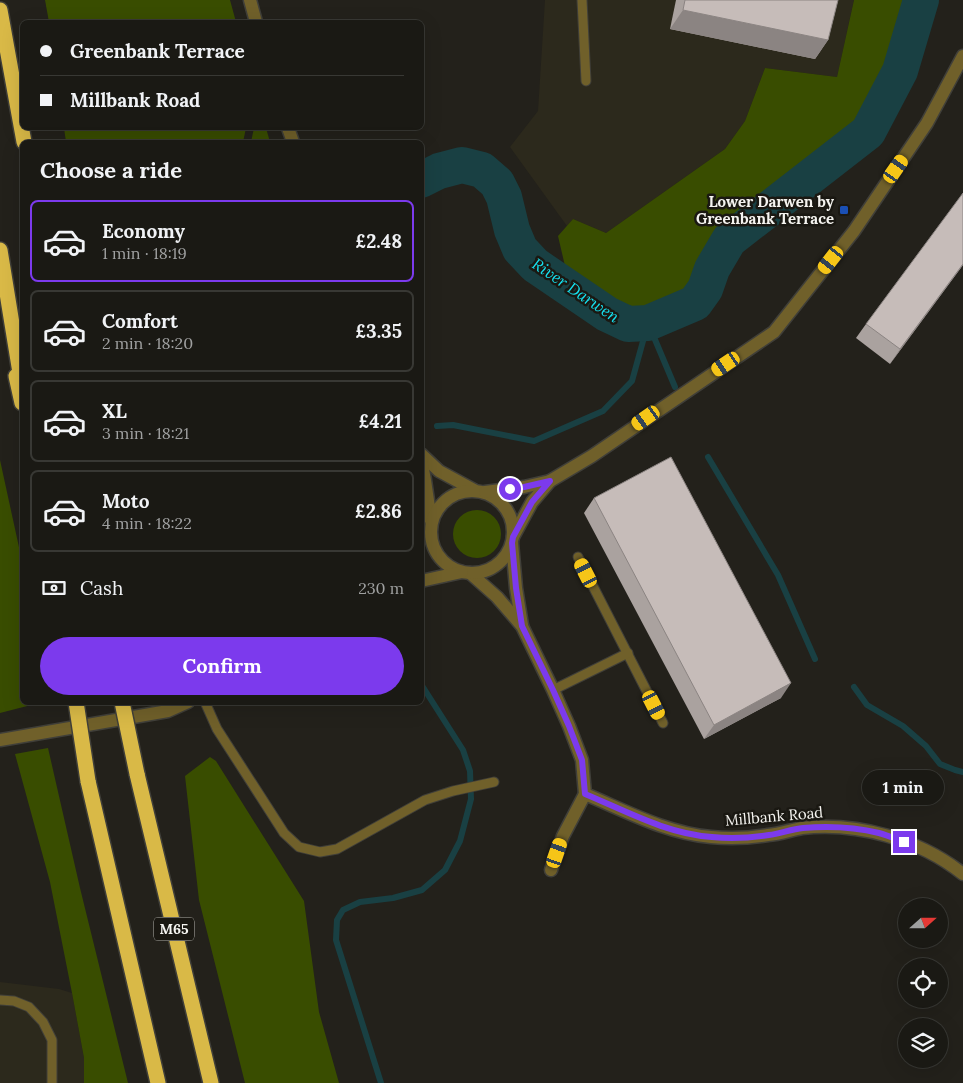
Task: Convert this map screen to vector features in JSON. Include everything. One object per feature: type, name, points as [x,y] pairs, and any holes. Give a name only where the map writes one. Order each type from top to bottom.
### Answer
[{"type":"highway","points":[[5,0],[13,82]]},
{"type":"highway","points":[[0,10],[20,120]]},
{"type":"highway","points":[[0,250],[20,373]]},
{"type":"highway","points":[[0,310],[20,395]]},
{"type":"highway","points":[[76,705],[88,781],[158,1083]]},
{"type":"highway","name":"M65","points":[[123,705],[137,774],[211,1083]]},
{"type":"street","points":[[250,0],[255,20]]},
{"type":"street","points":[[424,542],[435,513],[442,503],[452,496],[463,491],[524,487],[550,481],[592,456],[774,332],[854,231],[927,124],[963,56]]},
{"type":"street","points":[[424,457],[439,471],[495,497],[504,505],[510,515],[513,526],[516,588],[522,626]]},
{"type":"street","points":[[424,472],[432,544],[439,556],[449,566],[466,573],[485,585],[522,626],[553,690],[582,760],[585,794],[562,836],[551,870]]},
{"type":"street","points":[[424,580],[466,573],[484,572],[496,566],[506,556],[532,502],[550,481]]},
{"type":"street","points":[[0,740],[168,711],[181,705]]},
{"type":"street","name":"Millbank Road","points":[[585,794],[685,834],[712,837],[750,837],[800,828],[825,826],[879,833],[928,852],[963,874]]},
{"type":"lane","points":[[582,0],[586,81]]},
{"type":"lane","points":[[578,558],[664,723]]},
{"type":"lane","points":[[553,690],[628,653]]},
{"type":"lane","points":[[206,705],[217,729],[279,825],[300,847],[320,852],[337,849],[425,800],[453,791],[494,782]]},
{"type":"lane","points":[[0,1000],[14,1001],[29,1007],[43,1022],[52,1040],[52,1083]]},
{"type":"shaded area","points":[[545,0],[854,0],[837,77],[765,68],[745,121],[725,149],[606,233],[573,219],[567,226],[510,147],[538,111]]},
{"type":"shaded area","points":[[0,982],[59,989],[72,993],[84,1058],[84,1083],[0,1083]]},
{"type":"green space","points":[[45,0],[230,0],[235,20],[49,20]]},
{"type":"green space","points":[[854,0],[915,0],[894,69],[871,109],[865,126],[729,226],[710,246],[675,303],[635,308],[619,304],[565,266],[558,236],[573,219],[606,233],[725,149],[745,121],[765,68],[837,77]]},
{"type":"green space","points":[[64,130],[246,130],[243,140],[66,140]]},
{"type":"green space","points":[[254,130],[267,130],[269,140],[251,140]]},
{"type":"green space","points":[[0,460],[20,552],[20,705],[31,705],[0,713]]},
{"type":"green space","points":[[477,510],[486,512],[494,517],[499,525],[501,534],[499,543],[494,551],[486,556],[477,558],[468,556],[460,551],[455,543],[453,534],[455,525],[460,517],[468,512]]},
{"type":"green space","points":[[48,748],[128,1083],[84,1083],[84,1058],[50,882],[15,754]]},
{"type":"green space","points":[[210,757],[216,761],[304,901],[319,1012],[339,1083],[245,1083],[199,900],[185,776]]},
{"type":"building","points":[[685,0],[838,0],[828,40],[683,10]]},
{"type":"building","points":[[963,193],[963,264],[900,349],[866,324]]},
{"type":"building","points":[[671,457],[791,683],[714,725],[594,498]]},
{"type":"waterway","name":"River Darwen","points":[[424,178],[439,171],[462,165],[482,170],[497,183],[504,197],[512,230],[520,249],[535,265],[607,314],[628,324],[648,323],[695,303],[705,289],[712,269],[729,240],[868,132],[900,71],[921,0]]},
{"type":"waterway","points":[[648,323],[675,387]]},
{"type":"waterway","points":[[437,426],[453,425],[534,441],[603,411],[632,381],[648,323]]},
{"type":"waterway","points":[[708,457],[778,575],[815,659]]},
{"type":"waterway","points":[[854,687],[867,705],[903,726],[926,746],[940,764],[963,772]]},
{"type":"waterway","points":[[381,1083],[336,940],[337,920],[343,910],[360,902],[393,898],[422,890],[445,870],[460,841],[471,799],[470,771],[463,750],[424,689]]},
{"type":"place","name":"Lower Darwen by Greenbank Terrace","points":[[844,210]]},
{"type":"route","points":[[510,489],[550,481],[532,502],[513,537],[518,606],[522,626],[553,690],[582,760],[585,794],[685,834],[740,838],[769,835],[800,828],[825,826],[879,833],[904,842]]}]
